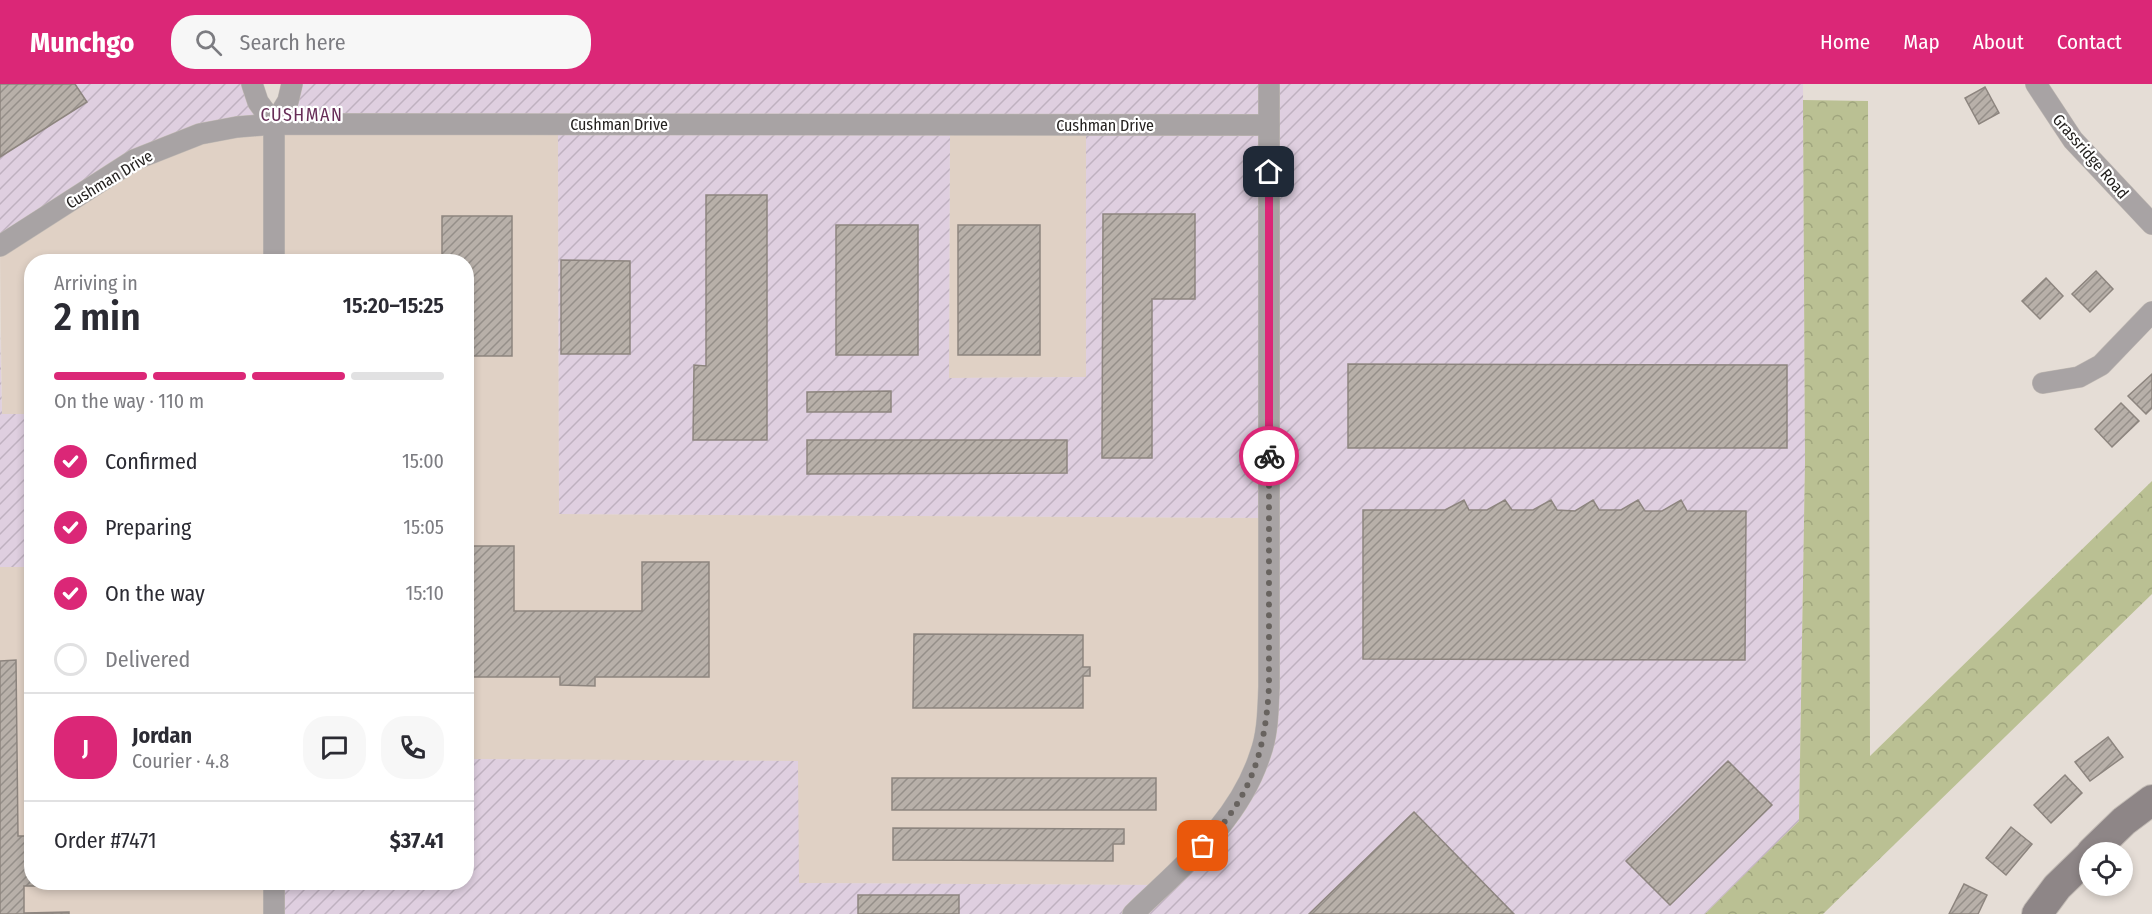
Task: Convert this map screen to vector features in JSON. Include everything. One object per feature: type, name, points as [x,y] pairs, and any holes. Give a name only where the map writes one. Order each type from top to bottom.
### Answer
[{"type":"street","points":[[252,84],[258,102],[274,124]]},
{"type":"street","points":[[274,254],[274,124],[288,101],[292,84]]},
{"type":"street","points":[[1133,914],[1215,834],[1232,813],[1249,784],[1263,746],[1268,717],[1269,84]]},
{"type":"street","name":"Grassridge Road","points":[[2036,84],[2073,140],[2152,224]]},
{"type":"street","name":"Cushman Drive","points":[[0,246],[134,160],[200,134],[237,127],[274,124],[1269,125]]},
{"type":"street","points":[[2043,383],[2079,377],[2101,365],[2152,312]]},
{"type":"street","points":[[2102,842],[2124,820],[2152,800]]},
{"type":"street","points":[[2037,914],[2057,887],[2079,865]]},
{"type":"street","points":[[274,890],[274,914]]},
{"type":"shaded area","points":[[0,84],[252,84],[274,124],[292,84],[1803,84],[1805,462],[1799,821],[1705,914],[274,914],[274,890],[474,890],[474,759],[798,761],[799,883],[1162,885],[1215,834],[1261,754],[1269,518],[559,514],[558,125],[200,134],[0,246]],"holes":[[[950,125],[1086,125],[1086,377],[949,378]]]},
{"type":"shaded area","points":[[558,124],[559,514],[1269,518],[1269,687],[1249,784],[1162,885],[798,883],[798,761],[474,759],[474,254],[24,254],[24,414],[2,414],[0,246],[200,134]]},
{"type":"shaded area","points":[[950,125],[1086,125],[1086,377],[949,378]]},
{"type":"shaded area","points":[[0,329],[2,414],[24,414],[24,567],[0,567]]},
{"type":"shaded area","points":[[0,567],[24,567],[24,890],[274,890],[274,914],[0,914]]},
{"type":"green space","points":[[1803,100],[1868,101],[1870,756],[2152,481],[2152,594],[1823,914],[1705,914],[1799,821],[1805,462]]},
{"type":"building","points":[[0,84],[75,84],[87,102],[0,157]]},
{"type":"building","points":[[1985,87],[1999,113],[1979,124],[1965,98]]},
{"type":"building","points":[[706,195],[767,195],[767,440],[693,440],[694,365],[706,366]]},
{"type":"building","points":[[1103,214],[1195,214],[1195,299],[1152,299],[1152,458],[1102,458]]},
{"type":"building","points":[[442,216],[512,216],[512,356],[474,356],[474,254],[442,254]]},
{"type":"building","points":[[836,225],[918,225],[918,355],[836,355]]},
{"type":"building","points":[[958,225],[1040,225],[1040,355],[958,355]]},
{"type":"building","points":[[561,260],[630,261],[630,354],[561,354]]},
{"type":"building","points":[[2096,271],[2113,289],[2090,312],[2072,294]]},
{"type":"building","points":[[2046,278],[2063,296],[2040,319],[2022,301]]},
{"type":"building","points":[[1348,364],[1787,365],[1787,448],[1348,448]]},
{"type":"building","points":[[2152,374],[2152,408],[2146,414],[2128,396]]},
{"type":"building","points":[[891,391],[891,412],[807,412],[807,392]]},
{"type":"building","points":[[2121,403],[2139,421],[2112,447],[2095,429]]},
{"type":"building","points":[[807,440],[1067,440],[1067,473],[807,474]]},
{"type":"building","points":[[1464,500],[1469,510],[1487,510],[1505,500],[1512,510],[1533,510],[1551,500],[1557,510],[1575,511],[1593,500],[1599,510],[1621,510],[1638,500],[1645,511],[1662,511],[1681,500],[1687,511],[1746,511],[1745,660],[1363,659],[1363,510],[1445,510]]},
{"type":"building","points":[[474,546],[514,546],[514,611],[642,611],[642,562],[709,562],[709,677],[595,677],[595,686],[560,685],[560,677],[474,677]]},
{"type":"building","points":[[914,634],[1083,635],[1083,667],[1090,667],[1090,676],[1083,676],[1083,708],[913,708]]},
{"type":"building","points":[[16,660],[18,836],[24,836],[24,913],[69,912],[69,914],[0,914],[0,661]]},
{"type":"building","points":[[2108,737],[2123,757],[2090,781],[2075,762]]},
{"type":"building","points":[[1728,761],[1772,805],[1670,905],[1626,861]]},
{"type":"building","points":[[2065,775],[2082,793],[2051,823],[2034,805]]},
{"type":"building","points":[[892,778],[1156,778],[1156,810],[892,810]]},
{"type":"building","points":[[1414,812],[1514,914],[1309,914]]},
{"type":"building","points":[[2011,827],[2032,844],[2006,875],[1986,858]]},
{"type":"building","points":[[893,828],[1124,829],[1124,844],[1113,844],[1113,861],[893,860]]},
{"type":"building","points":[[1964,884],[1987,895],[1978,914],[1949,914]]},
{"type":"building","points":[[858,895],[959,895],[959,914],[858,914]]},
{"type":"way so far","points":[[1203,846],[1232,813],[1249,784],[1261,754],[1268,717],[1269,456]]},
{"type":"district","name":"CUSHMAN","points":[[302,115]]},
{"type":"route","points":[[1269,172],[1269,456]]}]
